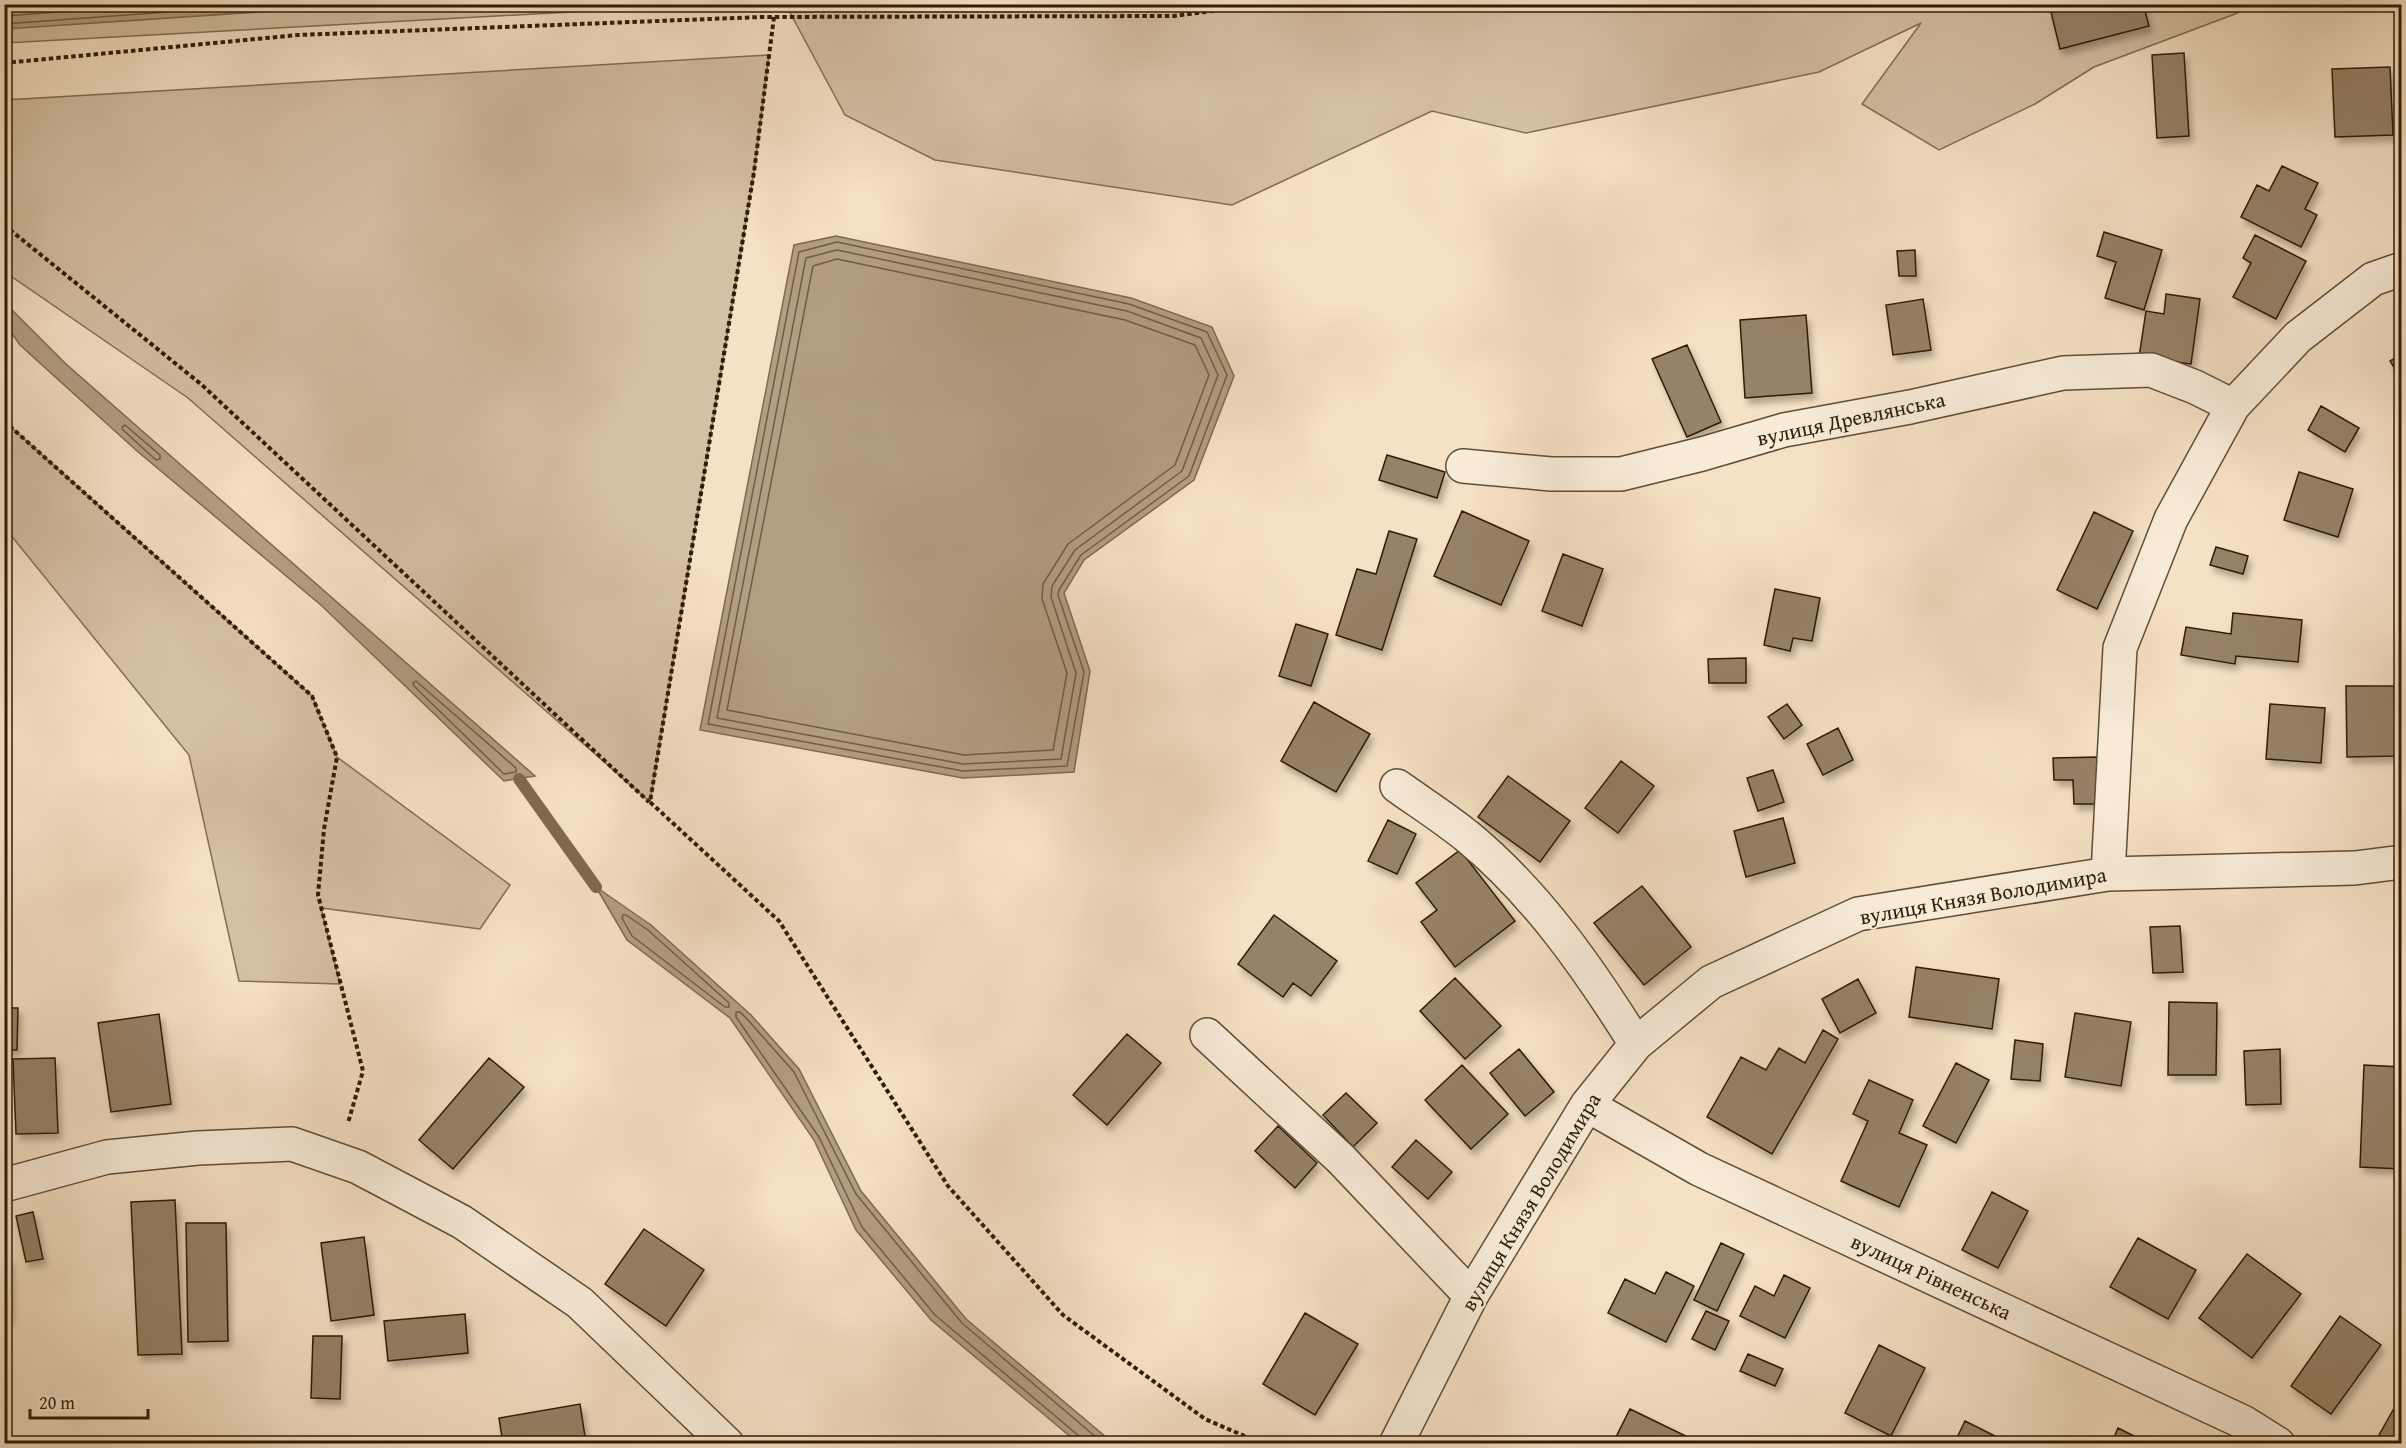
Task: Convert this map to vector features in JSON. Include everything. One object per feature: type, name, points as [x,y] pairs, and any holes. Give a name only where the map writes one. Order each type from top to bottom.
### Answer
[{"type":"street","points":[[2108,874],[2120,648],[2171,519],[2233,406],[2298,337],[2373,279],[2402,269]]},
{"type":"street","name":"вулиця Древлянська","points":[[1463,466],[1551,474],[1621,474],[1702,454],[1784,430],[1910,407],[2063,373],[2151,369],[2233,406]]},
{"type":"street","points":[[1397,786],[1469,838],[1536,903],[1600,986],[1636,1044]]},
{"type":"street","name":"вулиця Князя Володимира","points":[[1396,1443],[1471,1296],[1587,1105],[1636,1044],[1711,982],[1858,915],[2108,874],[2355,868],[2402,862]]},
{"type":"street","points":[[1207,1035],[1341,1159],[1471,1296]]},
{"type":"street","name":"вулиця Рівненська","points":[[1587,1105],[1699,1169],[2243,1422],[2278,1443]]},
{"type":"street","points":[[4,1185],[107,1157],[198,1148],[292,1144],[358,1167],[462,1222],[580,1303],[727,1443]]},
{"type":"path","points":[[4,63],[298,34],[774,17],[1174,16],[1264,4]]},
{"type":"path","points":[[650,802],[752,183],[774,17]]},
{"type":"path","points":[[4,225],[202,385],[779,921],[948,1186],[1063,1316],[1205,1419],[1263,1443]]},
{"type":"path","points":[[4,420],[312,696],[337,758],[324,829],[318,895],[363,1071],[337,1160]]},
{"type":"shaded area","points":[[5,5],[699,5],[5,43]]},
{"type":"shaded area","points":[[786,5],[2253,5],[2235,14],[2094,67],[2035,104],[1939,150],[1862,104],[1921,23],[1819,72],[1526,133],[1432,111],[1232,205],[935,160],[845,115]]},
{"type":"shaded area","points":[[769,55],[754,172],[650,802],[188,398],[5,272],[5,100]]},
{"type":"shaded area","points":[[4,421],[312,696],[337,757],[510,885],[480,929],[321,908],[340,984],[239,981],[189,755],[5,528]]},
{"type":"water","points":[[5,4],[362,4],[362,5],[5,29]]},
{"type":"water","points":[[836,236],[1131,298],[1212,327],[1234,376],[1194,480],[1084,560],[1064,593],[1090,671],[1074,772],[963,778],[700,730],[794,245]]},
{"type":"water","points":[[5,303],[66,364],[535,776],[504,781],[322,606],[137,451],[20,345],[5,324]]},
{"type":"water","points":[[596,887],[651,925],[751,1015],[799,1069],[861,1191],[966,1319],[1113,1443],[1078,1443],[931,1320],[856,1230],[814,1140],[730,1018],[627,940]]},
{"type":"building","points":[[2081,4],[2143,4],[2149,26],[2060,49],[2051,12]]},
{"type":"building","points":[[2184,53],[2189,136],[2157,138],[2152,55]]},
{"type":"building","points":[[2390,67],[2393,135],[2335,137],[2332,69]]},
{"type":"building","points":[[2282,166],[2318,183],[2305,209],[2317,215],[2301,247],[2241,217],[2257,185],[2269,191]]},
{"type":"building","points":[[2104,232],[2162,250],[2144,310],[2105,298],[2116,262],[2097,256]]},
{"type":"building","points":[[2255,235],[2306,261],[2276,319],[2233,297],[2251,263],[2243,258]]},
{"type":"building","points":[[1915,250],[1916,276],[1899,276],[1897,251]]},
{"type":"building","points":[[2166,294],[2200,299],[2191,364],[2139,357],[2146,311],[2164,314]]},
{"type":"building","points":[[1923,299],[1931,350],[1893,355],[1886,305]]},
{"type":"building","points":[[1806,315],[1812,393],[1745,398],[1740,320]]},
{"type":"building","points":[[1687,345],[1721,422],[1687,437],[1652,359]]},
{"type":"building","points":[[2402,354],[2402,380],[2390,361]]},
{"type":"building","points":[[2321,406],[2359,428],[2345,452],[2308,430]]},
{"type":"building","points":[[1387,455],[1445,472],[1437,498],[1379,480]]},
{"type":"building","points":[[2299,472],[2353,489],[2338,537],[2284,520]]},
{"type":"building","points":[[1462,511],[1529,541],[1501,605],[1434,576]]},
{"type":"building","points":[[2094,512],[2133,531],[2097,609],[2057,590]]},
{"type":"building","points":[[1389,531],[1417,539],[1382,650],[1336,635],[1357,569],[1376,574]]},
{"type":"building","points":[[2216,547],[2248,556],[2243,574],[2210,565]]},
{"type":"building","points":[[1563,554],[1603,569],[1582,626],[1542,611]]},
{"type":"building","points":[[1775,589],[1820,598],[1812,641],[1793,638],[1790,651],[1764,645]]},
{"type":"building","points":[[2233,613],[2302,620],[2298,662],[2236,656],[2235,664],[2181,655],[2186,627],[2231,634]]},
{"type":"building","points":[[1296,624],[1328,634],[1311,686],[1279,676]]},
{"type":"building","points":[[1746,658],[1746,683],[1709,683],[1708,659]]},
{"type":"building","points":[[2346,686],[2394,686],[2396,756],[2347,757]]},
{"type":"building","points":[[1314,702],[1370,734],[1336,792],[1281,761]]},
{"type":"building","points":[[1787,704],[1802,725],[1784,739],[1768,717]]},
{"type":"building","points":[[2270,704],[2325,708],[2321,763],[2266,759]]},
{"type":"building","points":[[1838,728],[1853,760],[1823,775],[1807,744]]},
{"type":"building","points":[[2098,757],[2100,804],[2074,804],[2073,780],[2054,780],[2053,758]]},
{"type":"building","points":[[1621,761],[1654,786],[1618,833],[1585,808]]},
{"type":"building","points":[[1773,770],[1784,802],[1758,811],[1747,778]]},
{"type":"building","points":[[1508,776],[1570,821],[1540,862],[1478,817]]},
{"type":"building","points":[[1783,818],[1795,863],[1746,877],[1734,831]]},
{"type":"building","points":[[1388,820],[1416,834],[1397,874],[1368,861]]},
{"type":"building","points":[[1460,850],[1515,921],[1455,967],[1421,922],[1437,910],[1416,883]]},
{"type":"building","points":[[1642,886],[1691,947],[1644,985],[1594,923]]},
{"type":"building","points":[[1274,915],[1337,961],[1311,996],[1293,983],[1283,997],[1238,964]]},
{"type":"building","points":[[2180,926],[2183,972],[2153,973],[2150,927]]},
{"type":"building","points":[[1916,967],[1999,979],[1992,1029],[1909,1017]]},
{"type":"building","points":[[1455,978],[1501,1026],[1465,1059],[1420,1011]]},
{"type":"building","points":[[1858,979],[1876,1013],[1840,1033],[1822,999]]},
{"type":"building","points":[[2169,1002],[2217,1003],[2216,1075],[2168,1075]]},
{"type":"building","points":[[4,1008],[18,1008],[17,1050],[4,1050]]},
{"type":"building","points":[[2075,1013],[2131,1022],[2121,1086],[2065,1077]]},
{"type":"building","points":[[159,1014],[171,1104],[111,1112],[98,1023]]},
{"type":"building","points":[[1823,1030],[1838,1039],[1772,1154],[1707,1117],[1741,1057],[1766,1070],[1779,1048],[1805,1063]]},
{"type":"building","points":[[1127,1034],[1161,1063],[1107,1125],[1073,1095]]},
{"type":"building","points":[[2015,1040],[2043,1044],[2040,1081],[2011,1079]]},
{"type":"building","points":[[1519,1049],[1554,1092],[1525,1116],[1490,1073]]},
{"type":"building","points":[[2280,1049],[2281,1104],[2246,1105],[2244,1051]]},
{"type":"building","points":[[55,1058],[58,1133],[16,1134],[13,1059]]},
{"type":"building","points":[[489,1058],[524,1087],[453,1169],[419,1140]]},
{"type":"building","points":[[1956,1063],[1989,1080],[1956,1143],[1923,1126]]},
{"type":"building","points":[[1462,1065],[1508,1114],[1471,1149],[1425,1100]]},
{"type":"building","points":[[2364,1065],[2402,1067],[2402,1169],[2360,1167]]},
{"type":"building","points":[[1869,1080],[1913,1100],[1899,1133],[1927,1145],[1899,1207],[1841,1181],[1868,1121],[1853,1114]]},
{"type":"building","points":[[1346,1093],[1377,1123],[1353,1147],[1323,1115]]},
{"type":"building","points":[[1278,1126],[1317,1163],[1295,1188],[1255,1151]]},
{"type":"building","points":[[1416,1140],[1452,1172],[1428,1199],[1392,1167]]},
{"type":"building","points":[[1992,1192],[2028,1211],[1998,1268],[1962,1250]]},
{"type":"building","points":[[175,1200],[182,1354],[138,1355],[131,1202]]},
{"type":"building","points":[[33,1212],[43,1259],[26,1262],[16,1216]]},
{"type":"building","points":[[186,1223],[226,1223],[228,1341],[188,1342]]},
{"type":"building","points":[[644,1229],[704,1270],[666,1326],[605,1284]]},
{"type":"building","points":[[364,1237],[374,1315],[331,1321],[321,1243]]},
{"type":"building","points":[[2138,1238],[2196,1270],[2168,1319],[2110,1287]]},
{"type":"building","points":[[1721,1243],[1744,1254],[1717,1311],[1694,1300]]},
{"type":"building","points":[[2247,1254],[2301,1294],[2252,1358],[2199,1318]]},
{"type":"building","points":[[4,1259],[9,1259],[10,1317],[4,1317]]},
{"type":"building","points":[[1666,1272],[1694,1286],[1666,1342],[1608,1313],[1625,1279],[1655,1294]]},
{"type":"building","points":[[1784,1275],[1810,1288],[1785,1338],[1740,1316],[1755,1286],[1774,1296]]},
{"type":"building","points":[[1706,1311],[1729,1321],[1715,1350],[1692,1339]]},
{"type":"building","points":[[1305,1313],[1358,1344],[1315,1415],[1263,1384]]},
{"type":"building","points":[[465,1314],[468,1353],[388,1361],[384,1321]]},
{"type":"building","points":[[2340,1316],[2381,1345],[2331,1414],[2291,1386]]},
{"type":"building","points":[[313,1336],[342,1336],[340,1399],[311,1398]]},
{"type":"building","points":[[1879,1345],[1925,1368],[1891,1436],[1845,1413]]},
{"type":"building","points":[[1748,1354],[1783,1369],[1775,1386],[1740,1371]]},
{"type":"building","points":[[2402,1394],[2402,1444],[2374,1444]]},
{"type":"building","points":[[580,1404],[586,1443],[503,1444],[499,1418]]},
{"type":"building","points":[[1630,1409],[1702,1444],[1626,1444],[1615,1439]]},
{"type":"building","points":[[1965,1421],[2011,1444],[1954,1444]]},
{"type":"building","points":[[2118,1428],[2150,1444],[2111,1444]]},
{"type":"waterway","points":[[519,779],[596,887]]}]
